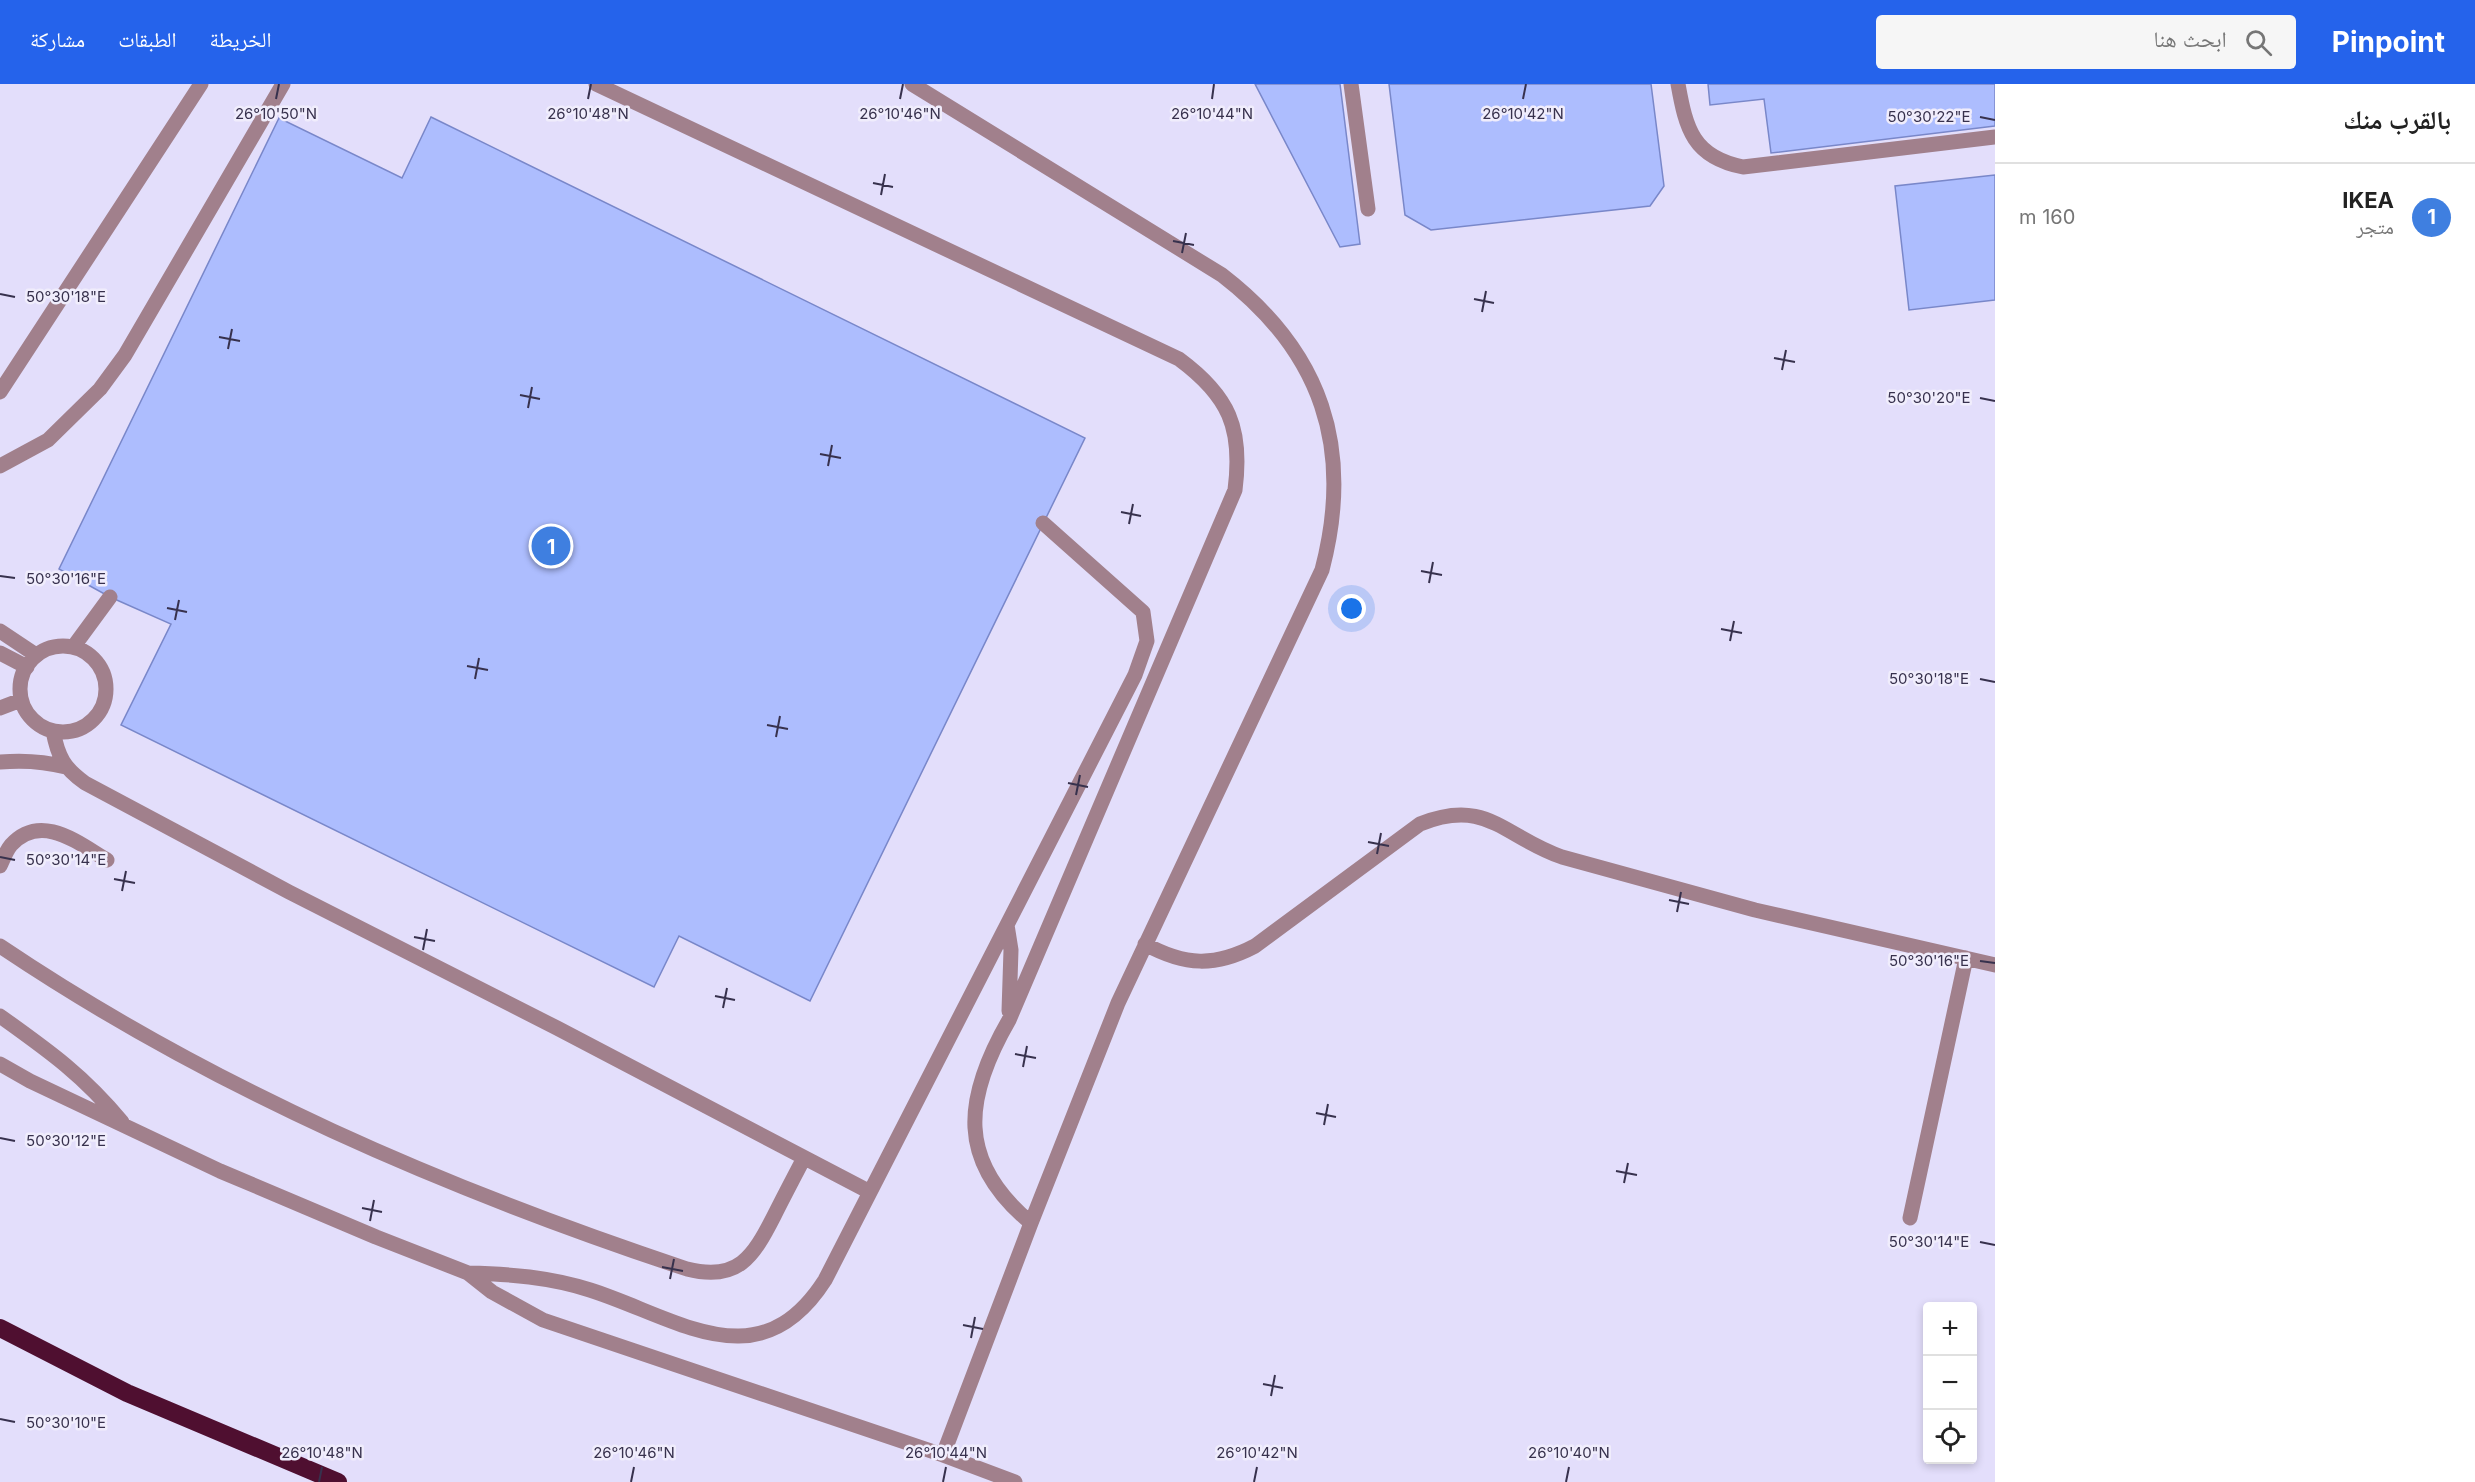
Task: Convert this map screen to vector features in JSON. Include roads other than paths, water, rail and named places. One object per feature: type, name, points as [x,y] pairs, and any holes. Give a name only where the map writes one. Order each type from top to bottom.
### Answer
[{"type":"highway","points":[[0,1328],[127,1393],[338,1482]]},
{"type":"lane","points":[[0,392],[201,84]]},
{"type":"lane","points":[[0,466],[48,440],[100,389],[125,355],[283,84]]},
{"type":"lane","points":[[596,84],[1179,359],[1203,377],[1222,401],[1234,429],[1239,459],[1235,490],[1009,1020],[985,1068],[977,1096],[974,1126],[979,1155],[991,1181],[1008,1205],[1030,1223]]},
{"type":"lane","points":[[912,84],[1222,275],[1248,295],[1292,345],[1309,375],[1330,438],[1335,505],[1322,570],[1118,1003],[1030,1223],[943,1455]]},
{"type":"lane","points":[[1352,84],[1368,209]]},
{"type":"lane","points":[[1678,84],[1686,123],[1692,137],[1714,158],[1743,167],[1995,137]]},
{"type":"lane","points":[[468,1273],[509,1274],[549,1280],[590,1290],[707,1334],[731,1337],[754,1335],[776,1328],[796,1316],[813,1299],[825,1280],[1135,675],[1147,641],[1143,612],[1043,523]]},
{"type":"lane","points":[[74,646],[108,599]]},
{"type":"lane","points":[[0,631],[31,661]]},
{"type":"lane","points":[[59,645],[74,646],[91,654],[103,670],[108,689],[103,708],[90,723],[72,732],[53,731],[38,725],[27,714],[21,700],[21,678],[31,661],[44,649],[59,645]]},
{"type":"lane","points":[[0,654],[31,661]]},
{"type":"lane","points":[[0,708],[21,700]]},
{"type":"lane","points":[[53,731],[60,756],[66,767],[85,783],[289,892],[557,1028],[870,1192]]},
{"type":"lane","points":[[0,762],[42,761],[66,767]]},
{"type":"lane","points":[[1145,944],[1164,954],[1184,960],[1204,962],[1239,954],[1255,946],[1420,824],[1450,814],[1466,814],[1485,817],[1531,844],[1562,857],[1755,910],[1995,965]]},
{"type":"lane","points":[[0,866],[11,845],[32,830],[56,831],[107,860]]},
{"type":"lane","points":[[1006,925],[1011,951],[1009,1020]]},
{"type":"lane","points":[[0,946],[121,1023],[292,1112],[474,1193],[687,1269],[705,1273],[724,1272],[741,1264],[755,1252],[804,1158]]},
{"type":"lane","points":[[1910,1218],[1966,958]]},
{"type":"lane","points":[[0,1016],[48,1049],[76,1072],[124,1124]]},
{"type":"lane","points":[[0,1064],[30,1081],[231,1175],[376,1237],[468,1273],[492,1292],[543,1320],[567,1330],[943,1455],[1015,1482]]},
{"type":"place","name":"IKEA","points":[[551,546]]}]
